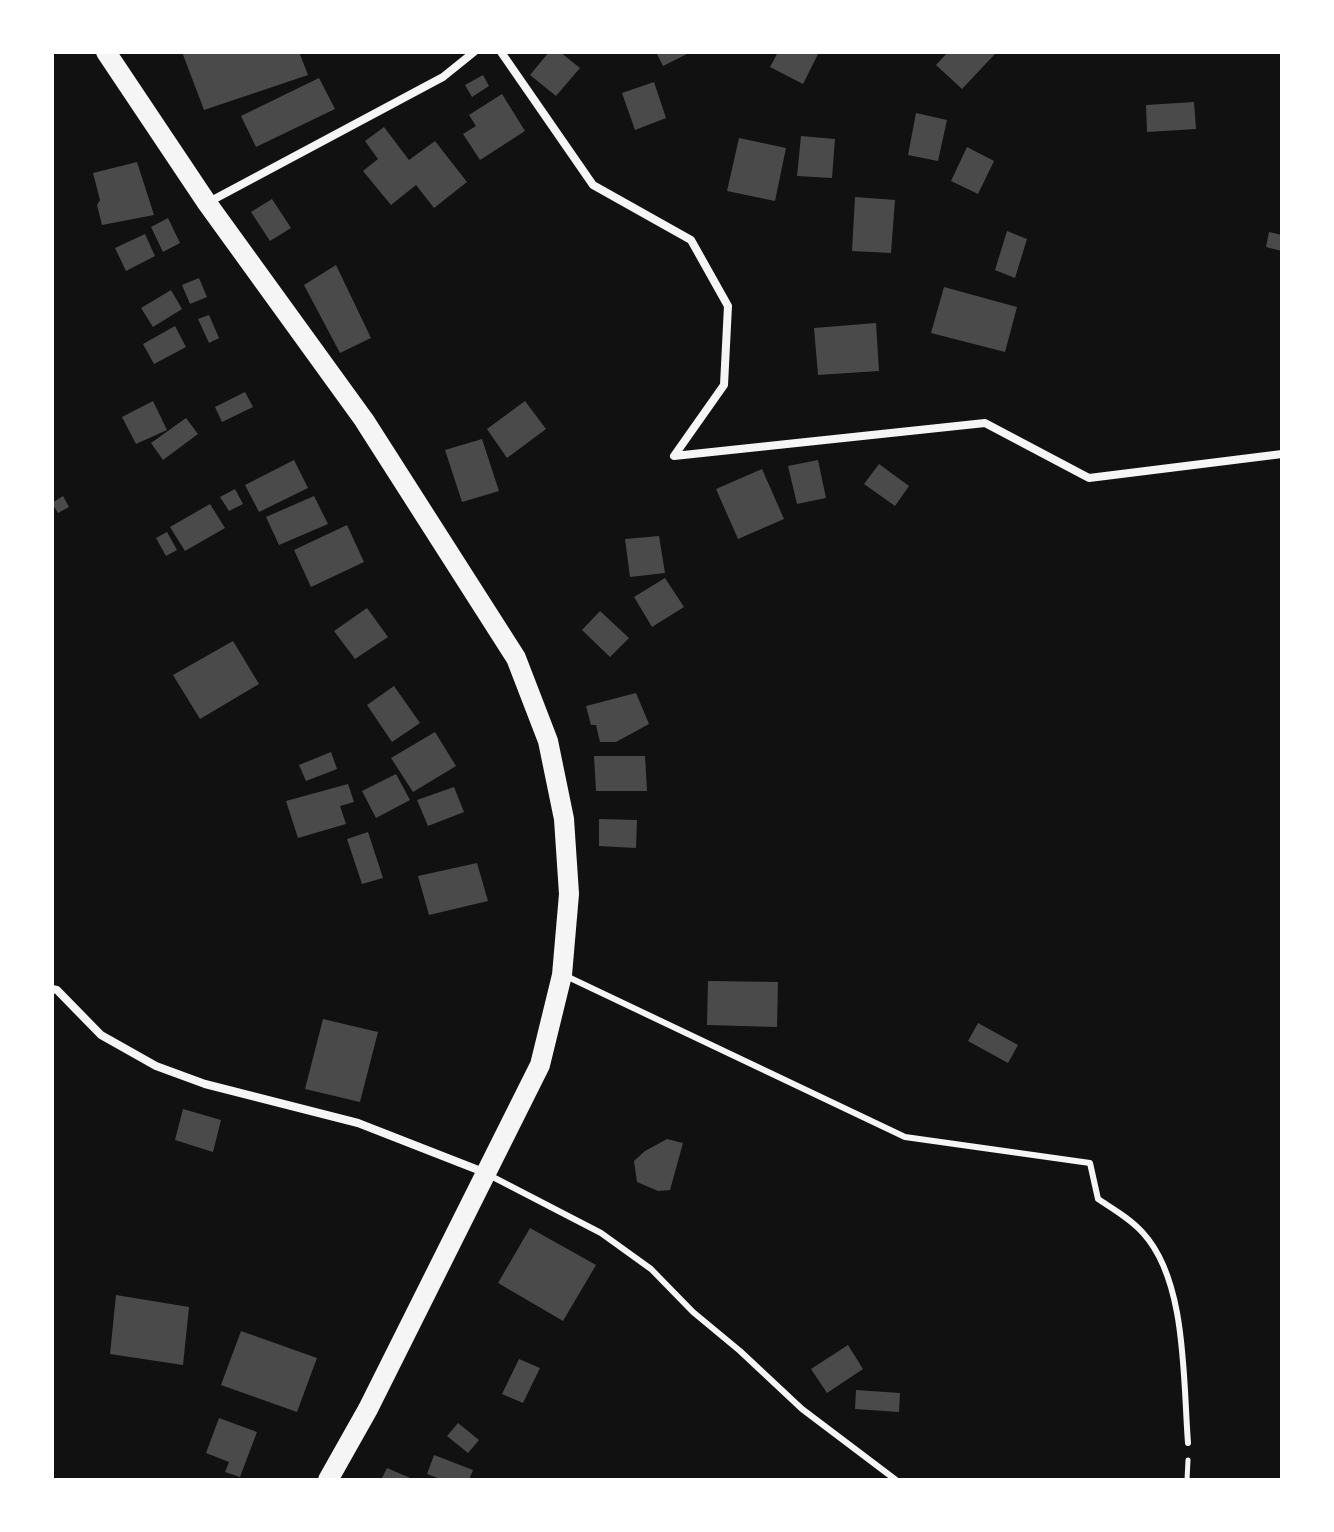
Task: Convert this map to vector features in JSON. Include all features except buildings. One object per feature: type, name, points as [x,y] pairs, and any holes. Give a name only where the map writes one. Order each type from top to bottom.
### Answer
[{"type":"main road","points":[[106,52],[207,203],[364,420],[516,658],[548,741],[564,819],[569,894],[562,975],[540,1065],[368,1409],[328,1480]]},
{"type":"street","points":[[207,203],[443,77],[474,52]]},
{"type":"street","points":[[501,52],[593,185],[691,240],[728,306],[724,385],[674,456],[985,423],[1089,478],[1282,454]]},
{"type":"street","points":[[52,989],[57,990],[101,1035],[156,1066],[205,1084],[358,1123],[486,1173]]},
{"type":"lane","points":[[562,975],[905,1137],[1090,1163],[1098,1199],[1141,1230],[1151,1242],[1177,1303],[1188,1443]]},
{"type":"lane","points":[[486,1173],[601,1233],[651,1269],[693,1312],[802,1409],[896,1480]]}]
